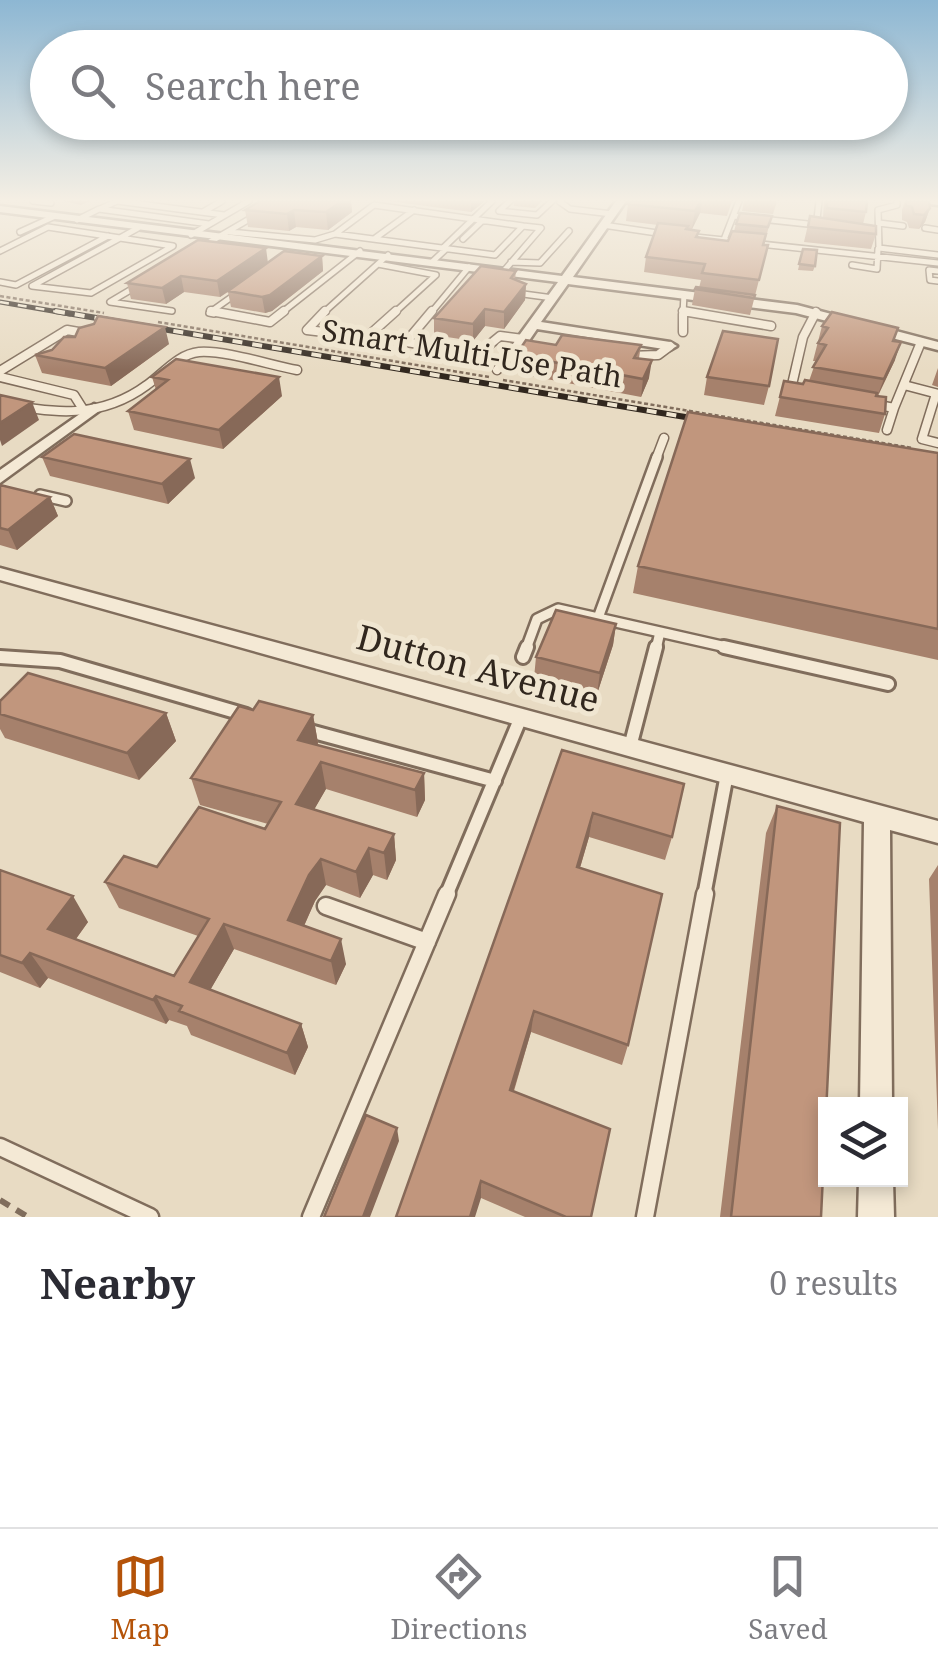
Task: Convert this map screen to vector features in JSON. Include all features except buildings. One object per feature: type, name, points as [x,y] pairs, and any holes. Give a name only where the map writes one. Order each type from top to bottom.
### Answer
[{"type":"street","points":[[377,258],[507,267],[566,280],[823,314],[938,346]]},
{"type":"street","points":[[520,343],[581,258]]},
{"type":"street","points":[[534,325],[670,346]]},
{"type":"street","points":[[4,471],[71,434],[90,411]]},
{"type":"street","name":"Dutton Avenue","points":[[0,574],[938,832]]},
{"type":"street","points":[[876,1097],[878,815]]},
{"type":"street","points":[[876,1187],[876,1217]]},
{"type":"lane","points":[[0,282],[16,285],[68,258]]},
{"type":"lane","points":[[84,258],[32,286],[91,294],[155,258]]},
{"type":"lane","points":[[255,280],[209,313],[270,322],[353,258]]},
{"type":"lane","points":[[432,262],[436,258]]},
{"type":"lane","points":[[507,267],[515,258]]},
{"type":"lane","points":[[507,267],[540,263],[545,258]]},
{"type":"lane","points":[[852,265],[877,269],[878,258]]},
{"type":"lane","points":[[901,258],[938,267]]},
{"type":"lane","points":[[383,260],[436,275],[368,337],[307,330],[307,327],[383,260]]},
{"type":"lane","points":[[452,349],[406,342],[469,267]]},
{"type":"lane","points":[[938,267],[928,270],[930,280],[938,281]]},
{"type":"lane","points":[[140,284],[110,302],[172,312]]},
{"type":"lane","points":[[516,293],[553,298]]},
{"type":"lane","points":[[682,332],[684,294]]},
{"type":"lane","points":[[684,314],[771,326]]},
{"type":"lane","points":[[808,392],[791,389],[803,337],[823,314]]},
{"type":"lane","points":[[0,374],[67,330],[96,335]]},
{"type":"lane","points":[[478,354],[500,336],[539,350]]},
{"type":"lane","points":[[886,430],[921,342]]},
{"type":"lane","points":[[45,343],[61,346]]},
{"type":"lane","points":[[498,370],[520,343]]},
{"type":"lane","points":[[621,354],[658,355],[670,346]]},
{"type":"lane","points":[[0,403],[47,413],[90,411],[133,396],[193,353],[297,370]]},
{"type":"lane","points":[[25,356],[40,358]]},
{"type":"lane","points":[[0,374],[74,394],[90,411]]},
{"type":"lane","points":[[904,385],[937,394],[922,439],[938,443]]},
{"type":"lane","points":[[859,401],[894,408]]},
{"type":"lane","points":[[598,618],[664,438]]},
{"type":"lane","points":[[33,493],[66,501]]},
{"type":"lane","points":[[522,657],[537,619],[558,609],[888,684]]},
{"type":"lane","points":[[630,747],[660,632]]},
{"type":"lane","points":[[0,657],[60,661],[268,720]]},
{"type":"lane","points":[[311,1217],[522,717]]},
{"type":"lane","points":[[287,725],[494,780]]},
{"type":"lane","points":[[645,1217],[727,774]]},
{"type":"lane","points":[[326,906],[427,942]]},
{"type":"lane","points":[[0,1147],[150,1217]]},
{"type":"path","points":[[0,296],[117,316]]},
{"type":"path","name":"Smart Multi-Use Path","points":[[156,322],[918,449]]},
{"type":"path","points":[[0,1200],[28,1217]]},
{"type":"railway","points":[[0,302],[70,314]]},
{"type":"railway","points":[[55,311],[715,422]]}]
